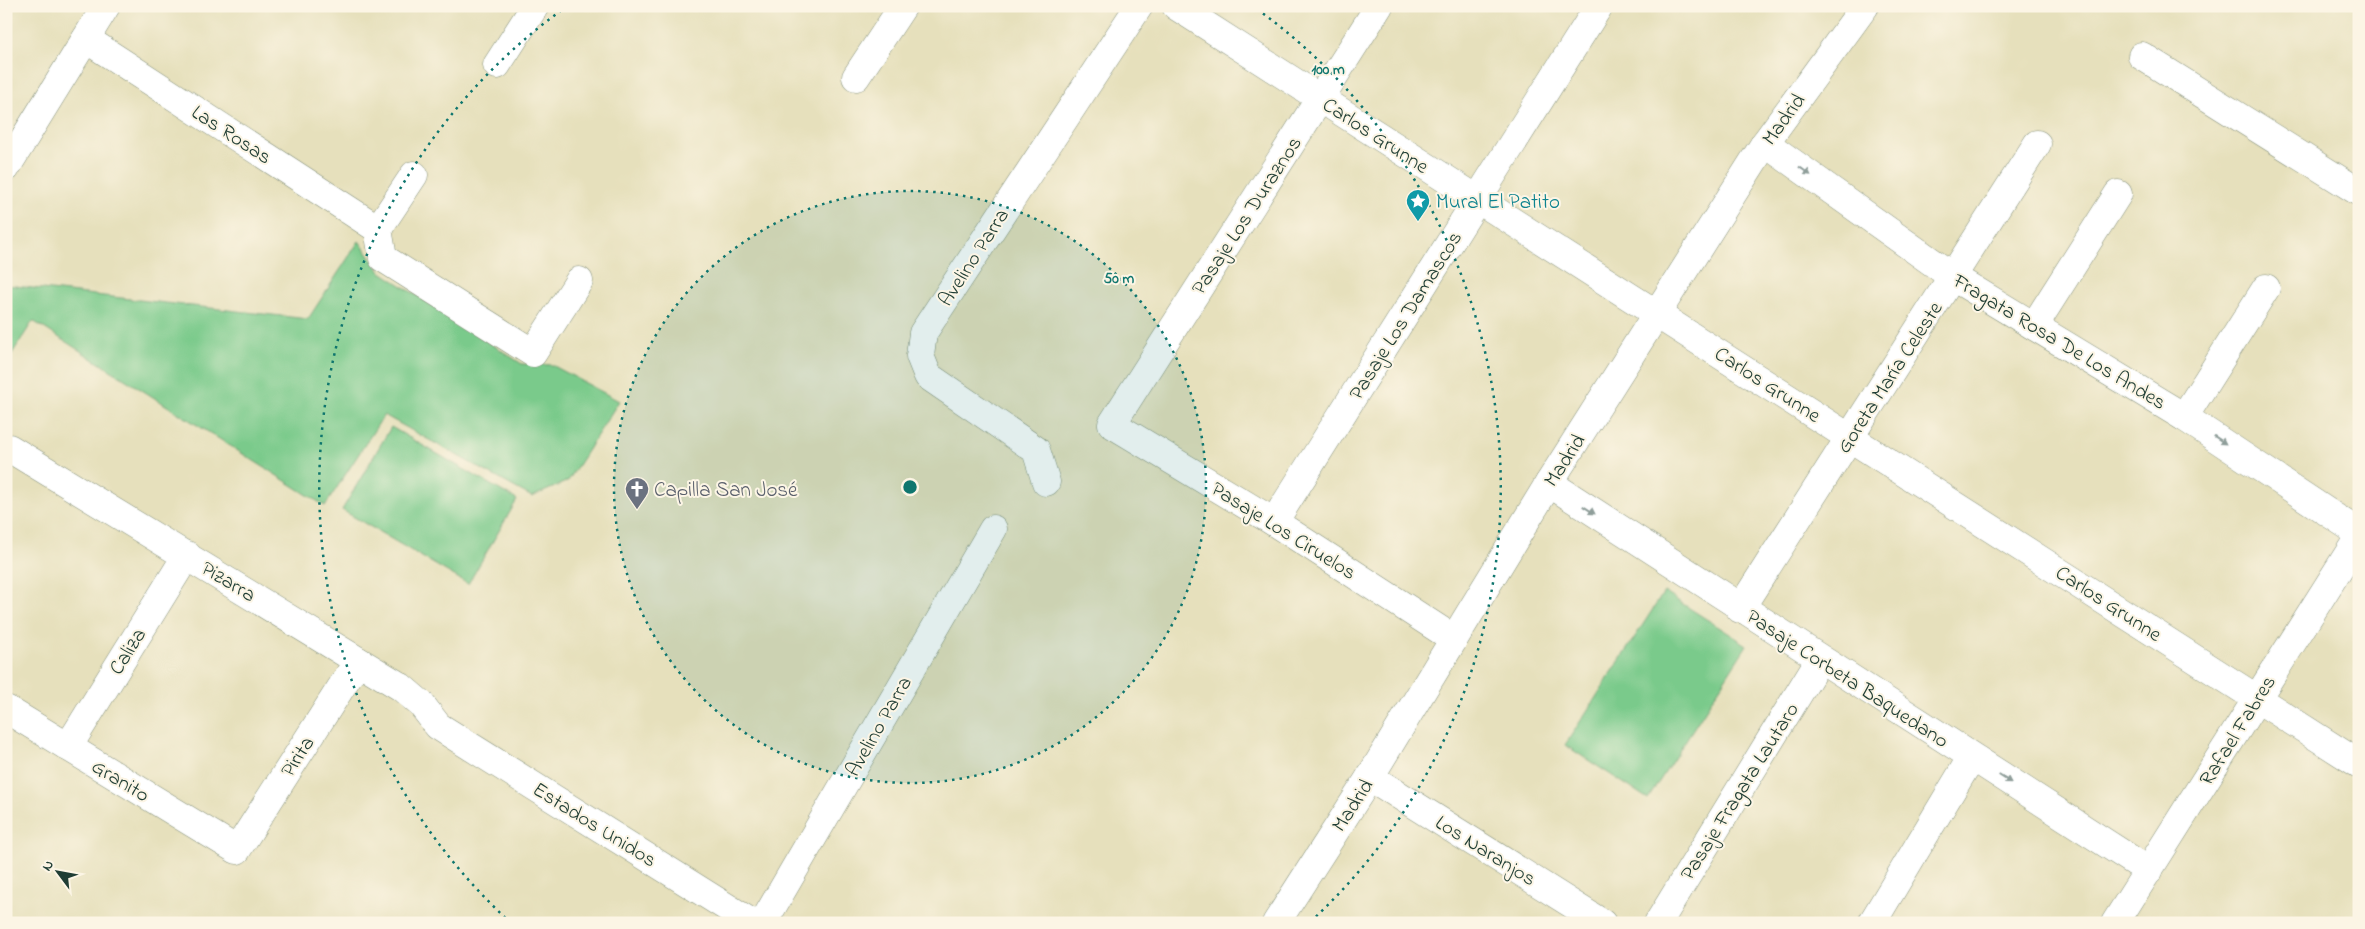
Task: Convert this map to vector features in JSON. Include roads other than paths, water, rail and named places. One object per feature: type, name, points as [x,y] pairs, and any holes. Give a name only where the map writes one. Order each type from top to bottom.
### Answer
[{"type":"street","points":[[6,168],[106,6]]},
{"type":"street","points":[[497,65],[535,6]]},
{"type":"street","points":[[856,78],[903,6]]},
{"type":"street","name":"Avelino Parra","points":[[1046,482],[1036,450],[928,376],[920,356],[923,333],[1138,6]]},
{"type":"street","name":"Carlos Grunne","points":[[1176,6],[1477,201],[1659,314],[2359,764]]},
{"type":"street","name":"Pasaje Los Duraznos","points":[[1112,424],[1379,6]]},
{"type":"street","name":"Pasaje Los Damascos","points":[[1274,522],[1599,6]]},
{"type":"street","name":"Madrid","points":[[1276,923],[1370,777],[1549,483],[1659,314],[1766,143],[1865,6]]},
{"type":"street","name":"Las Rosas","points":[[86,39],[378,229]]},
{"type":"street","points":[[2142,56],[2359,192]]},
{"type":"street","name":"Fragata Rosa De Los Andes","points":[[1766,143],[1953,277],[2184,417],[2359,535]]},
{"type":"street","name":"Goreta María Celeste","points":[[1740,609],[2037,144]]},
{"type":"street","points":[[414,175],[378,229],[383,258],[533,353],[579,281]]},
{"type":"street","points":[[2034,326],[2118,194]]},
{"type":"street","points":[[2184,417],[2266,288]]},
{"type":"street","name":"Pasaje Los Ciruelos","points":[[1112,424],[1274,522],[1454,639]]},
{"type":"street","name":"Pizarra","points":[[9,448],[402,687],[421,704],[438,726]]},
{"type":"street","name":"Pasaje Corbeta Baquedano","points":[[1549,483],[1740,609],[2149,871]]},
{"type":"street","name":"Avelino Parra","points":[[763,923],[993,529]]},
{"type":"street","name":"Rafael Fabres","points":[[2115,923],[2359,535]]},
{"type":"street","name":"Caliza","points":[[68,747],[187,555]]},
{"type":"street","name":"Pasaje Fragata Lautaro","points":[[1658,923],[1820,659]]},
{"type":"street","name":"Pirita","points":[[237,850],[358,661]]},
{"type":"street","name":"Granito","points":[[6,709],[237,850]]},
{"type":"street","name":"Estados Unidos","points":[[438,726],[752,923]]},
{"type":"street","points":[[1872,923],[1971,758]]},
{"type":"street","name":"Los Naranjos","points":[[1370,777],[1602,923]]},
{"type":"place","name":"Mural El Patito","points":[[1418,222]]},
{"type":"place","name":"Capilla San José","points":[[637,510]]}]
